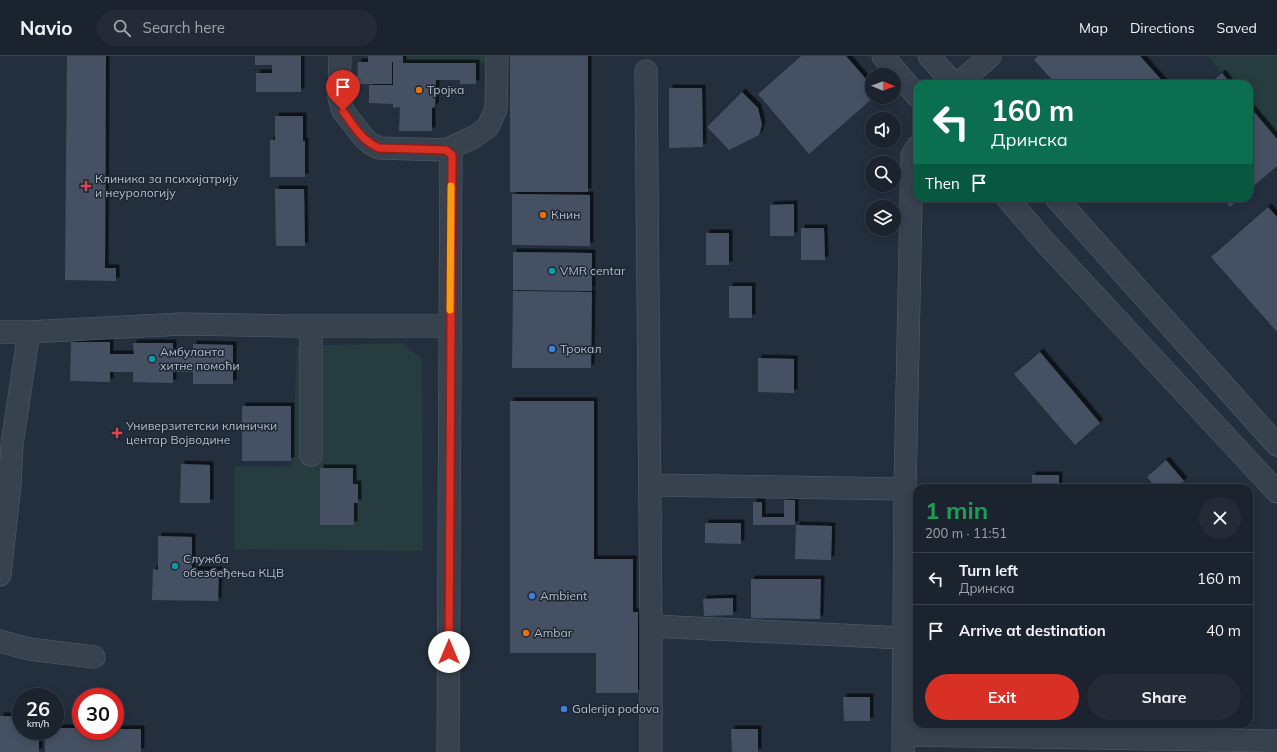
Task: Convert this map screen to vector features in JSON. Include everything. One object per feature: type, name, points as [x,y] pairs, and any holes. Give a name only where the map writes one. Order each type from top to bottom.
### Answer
[{"type":"street","points":[[340,56],[339,98],[343,111],[365,139],[379,148],[446,150],[474,137],[488,127],[496,109],[497,56]]},
{"type":"street","points":[[883,56],[913,91]]},
{"type":"street","points":[[929,56],[950,80]]},
{"type":"street","points":[[963,80],[990,56]]},
{"type":"street","points":[[646,71],[651,752]]},
{"type":"street","points":[[446,150],[452,155],[448,752]]},
{"type":"street","points":[[913,153],[905,489],[903,638],[904,743],[1277,741]]},
{"type":"street","points":[[1010,202],[1277,492]]},
{"type":"street","points":[[1060,202],[1277,445]]},
{"type":"street","points":[[0,332],[29,332],[181,324],[450,326]]},
{"type":"street","points":[[311,326],[311,455]]},
{"type":"street","points":[[0,575],[10,484],[12,444],[29,332]]},
{"type":"street","points":[[650,485],[905,489]]},
{"type":"street","points":[[651,626],[903,638]]},
{"type":"street","points":[[0,641],[29,649],[94,657]]},
{"type":"green space","points":[[403,56],[487,56],[487,63],[403,63]]},
{"type":"green space","points":[[1208,56],[1277,56],[1277,139],[1253,111],[1253,80],[1228,80]]},
{"type":"green space","points":[[402,343],[422,359],[423,551],[234,549],[234,466],[292,467],[297,346]]},
{"type":"building","name":"Клиника за психијатрију и неурологију","points":[[67,56],[106,56],[105,268],[116,268],[116,281],[65,280]]},
{"type":"building","points":[[255,56],[301,56],[301,92],[256,92],[256,73],[272,73],[272,65],[255,65]]},
{"type":"building","points":[[368,56],[403,56],[403,63],[476,63],[476,84],[460,84],[460,80],[436,80],[435,107],[432,108],[432,131],[399,131],[400,107],[393,108],[393,104],[369,103],[369,85],[393,85],[393,62],[392,84],[357,84],[358,62],[368,62]]},
{"type":"building","points":[[510,56],[588,56],[588,192],[510,192]]},
{"type":"building","points":[[801,56],[846,56],[865,78],[866,104],[809,154],[758,94]]},
{"type":"building","points":[[1038,56],[1140,56],[1161,80],[1052,80],[1034,60]]},
{"type":"building","points":[[1222,73],[1228,80],[1214,80]]},
{"type":"building","points":[[669,88],[702,88],[703,147],[669,148]]},
{"type":"building","points":[[742,92],[758,108],[762,125],[759,135],[729,150],[707,127]]},
{"type":"building","points":[[1253,111],[1277,139],[1277,166],[1253,187]]},
{"type":"building","points":[[275,116],[303,116],[305,177],[270,177],[270,140],[275,140]]},
{"type":"building","points":[[275,189],[304,189],[305,246],[276,246]]},
{"type":"building","points":[[512,194],[590,195],[590,246],[512,245]]},
{"type":"building","points":[[1226,202],[1236,202],[1230,207]]},
{"type":"building","points":[[794,204],[794,236],[770,236],[770,205]]},
{"type":"building","points":[[1268,207],[1277,217],[1277,332],[1211,257]]},
{"type":"building","points":[[801,228],[824,228],[825,260],[801,260]]},
{"type":"building","points":[[706,233],[729,233],[729,265],[706,265]]},
{"type":"building","name":"VMR centar","points":[[513,252],[592,253],[592,291],[513,290]]},
{"type":"building","points":[[729,286],[752,286],[752,318],[729,318]]},
{"type":"building","points":[[513,291],[592,292],[591,368],[512,368]]},
{"type":"building","name":"Амбуланта хитне помоћи","points":[[71,342],[110,342],[110,354],[134,354],[133,343],[173,343],[173,355],[193,355],[193,344],[233,345],[233,384],[193,384],[193,372],[173,372],[173,383],[133,382],[133,372],[110,372],[110,382],[70,381]]},
{"type":"building","points":[[1040,352],[1100,423],[1075,445],[1014,374]]},
{"type":"building","points":[[758,358],[794,359],[794,393],[758,392]]},
{"type":"building","points":[[510,401],[594,401],[594,559],[633,559],[633,612],[638,612],[638,693],[596,693],[596,653],[510,653]]},
{"type":"building","points":[[242,406],[291,406],[291,461],[242,461]]},
{"type":"building","points":[[1166,460],[1184,481],[1181,484],[1153,484],[1147,477]]},
{"type":"building","points":[[181,464],[210,465],[210,503],[180,503]]},
{"type":"building","points":[[320,468],[353,468],[353,484],[358,484],[358,503],[354,503],[354,525],[320,525]]},
{"type":"building","points":[[1032,475],[1059,475],[1059,484],[1032,484]]},
{"type":"building","points":[[784,500],[795,500],[795,525],[753,525],[753,502],[762,502],[762,517],[784,517]]},
{"type":"building","points":[[705,523],[741,523],[741,544],[705,543]]},
{"type":"building","points":[[796,525],[832,526],[831,560],[795,559]]},
{"type":"building","name":"Служба обезбеђења КЦВ","points":[[158,536],[192,537],[192,570],[219,570],[218,601],[152,600],[153,569],[158,570]]},
{"type":"building","points":[[751,579],[821,579],[820,619],[751,618]]},
{"type":"building","points":[[733,598],[733,615],[704,616],[703,599]]},
{"type":"building","points":[[843,697],[870,697],[870,721],[844,721]]},
{"type":"building","points":[[0,716],[12,716],[12,740],[39,740],[39,752],[0,752]]},
{"type":"building","points":[[64,728],[72,728],[72,740],[124,740],[124,729],[141,729],[141,752],[45,752],[45,740],[64,740]]},
{"type":"building","points":[[731,729],[758,729],[758,752],[732,752]]},
{"type":"slow traffic","points":[[450,310],[451,186]]},
{"type":"place","name":"Тројка","points":[[419,90]]},
{"type":"place","name":"Клиника за психијатрију и неурологију","points":[[86,186]]},
{"type":"place","name":"Книн","points":[[543,215]]},
{"type":"place","name":"VMR centar","points":[[552,271]]},
{"type":"place","name":"Трокал","points":[[552,349]]},
{"type":"place","name":"Амбуланта хитне помоћи","points":[[152,359]]},
{"type":"place","name":"Универзитетски клинички центар Војводине","points":[[117,433]]},
{"type":"place","name":"Служба обезбеђења КЦВ","points":[[175,566]]},
{"type":"place","name":"Ambient","points":[[532,596]]},
{"type":"place","name":"Ambar","points":[[526,633]]},
{"type":"place","name":"Galerija podova","points":[[564,709]]},
{"type":"route","points":[[343,111],[365,139],[379,148],[446,150],[452,155],[449,652]]}]
